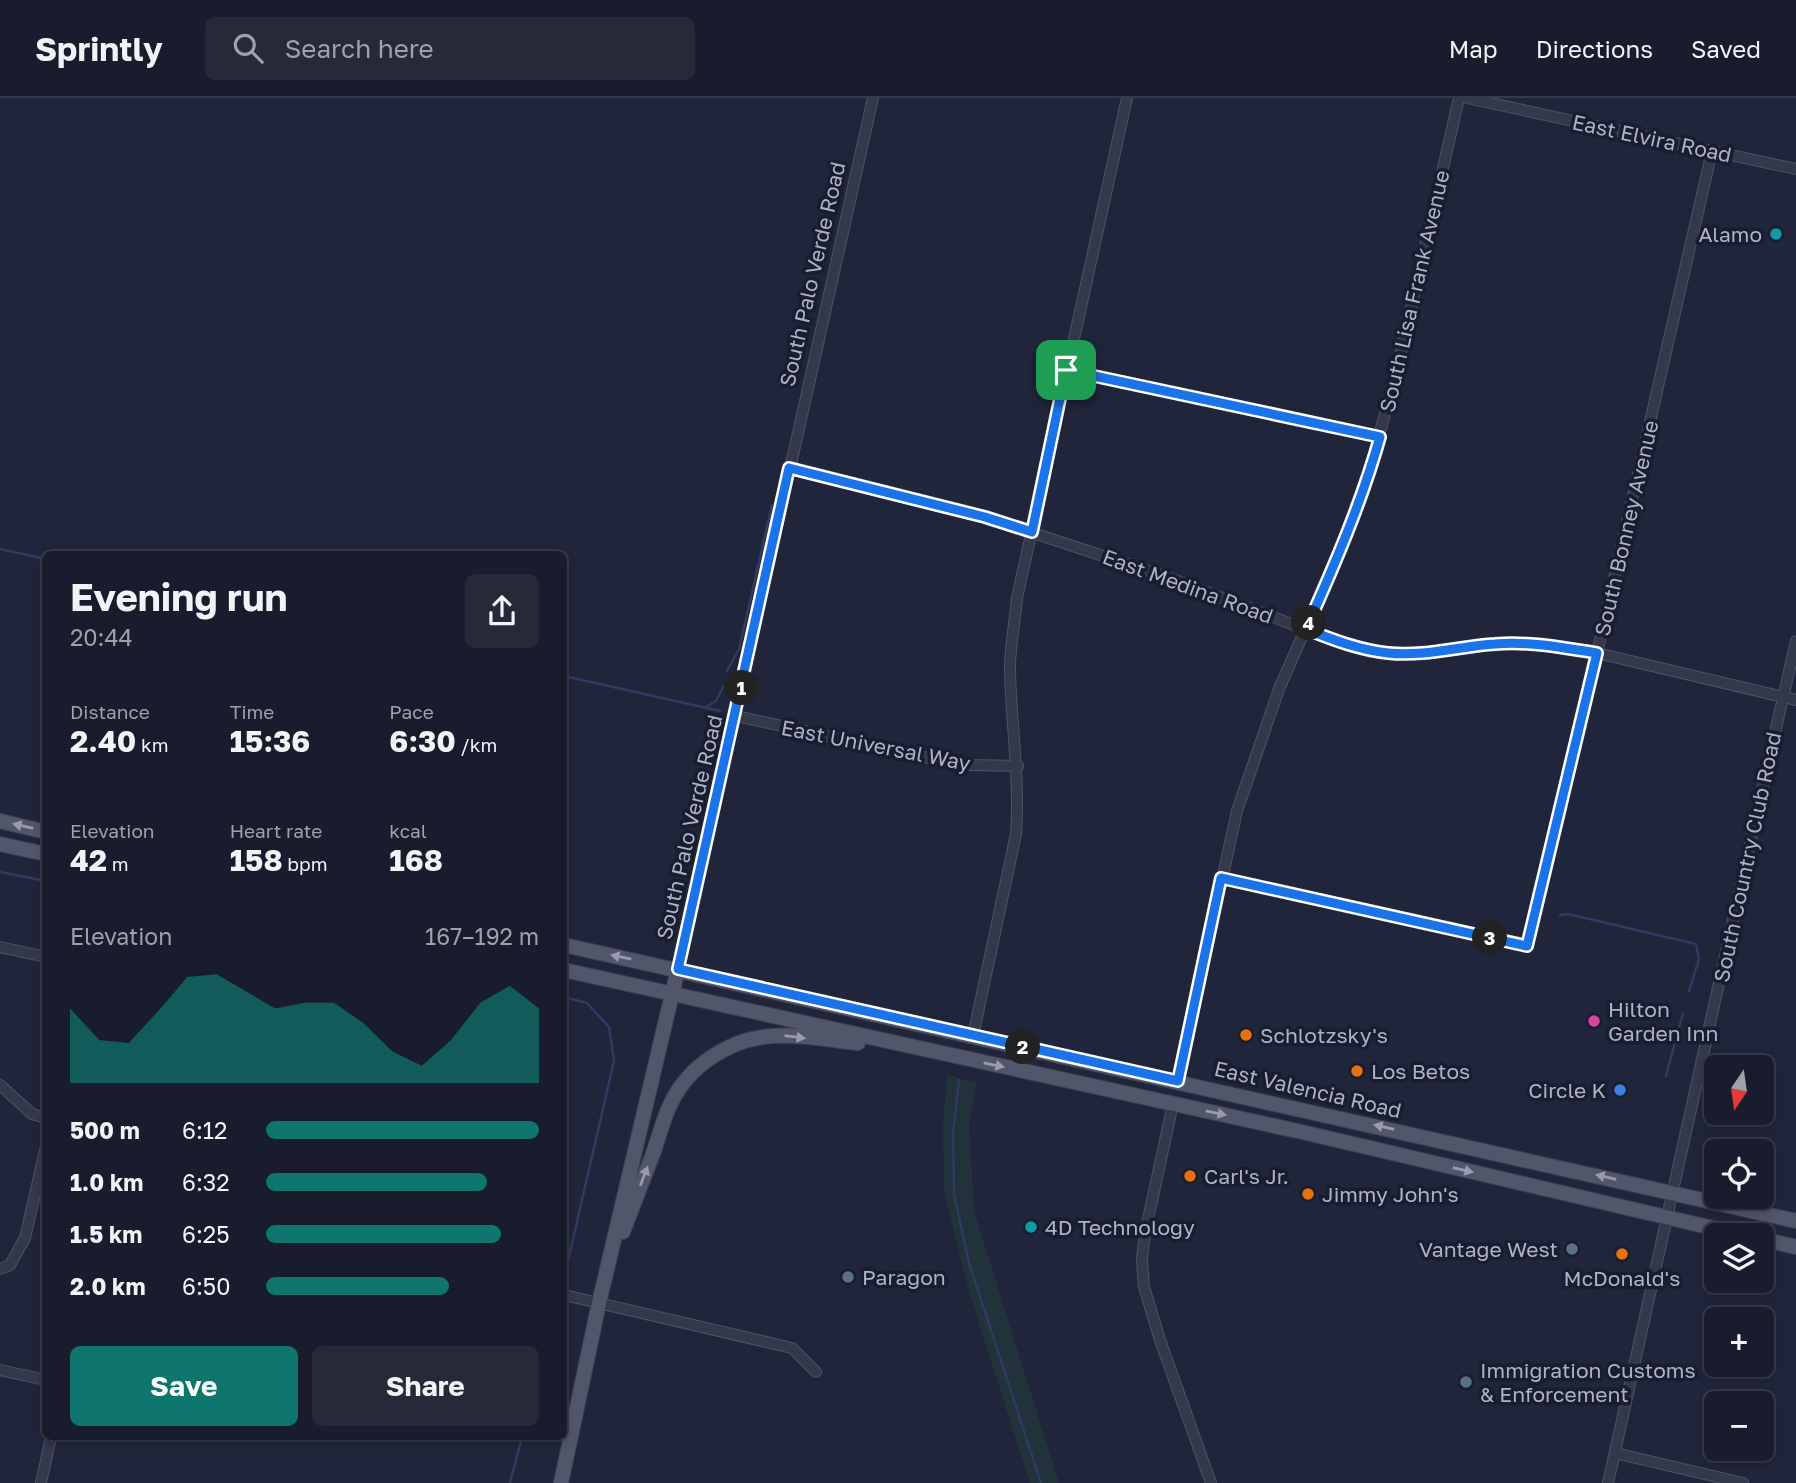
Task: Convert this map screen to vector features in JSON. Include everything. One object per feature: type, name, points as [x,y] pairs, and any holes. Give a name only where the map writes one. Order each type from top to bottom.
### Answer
[{"type":"main road","points":[[0,821],[42,831]]},
{"type":"main road","points":[[0,844],[42,853]]},
{"type":"main road","name":"East Valencia Road","points":[[567,946],[1796,1221]]},
{"type":"main road","name":"South Palo Verde Road","points":[[561,1483],[599,1303],[678,969]]},
{"type":"main road","name":"East Valencia Road","points":[[567,971],[1173,1104],[1704,1226]]},
{"type":"main road","points":[[603,1286],[670,1105],[703,1063],[727,1047],[747,1039],[785,1035],[927,1050]]},
{"type":"main road","points":[[1173,1104],[1178,1081]]},
{"type":"main road","points":[[1774,1242],[1796,1247]]},
{"type":"street","name":"South Palo Verde Road","points":[[678,969],[873,98]]},
{"type":"street","points":[[972,1036],[1016,834],[1018,765],[1010,667],[1017,598],[1127,98]]},
{"type":"street","name":"South Lisa Frank Avenue","points":[[1178,1081],[1237,811],[1279,689],[1348,532],[1366,484],[1380,437],[1459,98]]},
{"type":"street","name":"East Elvira Road","points":[[1467,98],[1796,169]]},
{"type":"street","name":"South Bonney Avenue","points":[[1221,878],[1527,946],[1712,151]]},
{"type":"street","points":[[1066,370],[1380,437]]},
{"type":"street","name":"East Medina Road","points":[[789,468],[985,517],[1170,578],[1347,645],[1390,654],[1432,653],[1496,644],[1539,644],[1597,653],[1796,700]]},
{"type":"street","name":"South Country Club Road","points":[[1608,1483],[1796,641]]},
{"type":"street","name":"East Universal Way","points":[[736,716],[938,760],[971,765],[1018,765]]},
{"type":"street","points":[[0,947],[42,956]]},
{"type":"street","points":[[0,1085],[32,1114],[42,1117]]},
{"type":"street","points":[[1173,1104],[1145,1233],[1142,1260],[1144,1287],[1152,1317],[1211,1483]]},
{"type":"street","points":[[0,1269],[10,1265],[25,1238],[42,1164]]},
{"type":"street","points":[[567,1296],[792,1348],[816,1372]]},
{"type":"street","points":[[0,1370],[42,1379]]},
{"type":"street","points":[[41,1483],[50,1440]]},
{"type":"street","points":[[1615,1453],[1743,1483]]},
{"type":"shaded area","points":[[947,1075],[977,1083],[969,1122],[974,1211],[1059,1483],[1030,1483],[970,1295],[944,1191],[943,1123]]},
{"type":"waterway","points":[[727,671],[739,649],[772,505]]},
{"type":"waterway","points":[[0,549],[42,558]]},
{"type":"waterway","points":[[567,677],[720,711]]},
{"type":"waterway","points":[[706,707],[716,701],[723,687]]},
{"type":"waterway","points":[[0,872],[42,880]]},
{"type":"waterway","points":[[1560,915],[1568,914],[1696,944],[1699,959],[1689,991]]},
{"type":"waterway","points":[[567,998],[587,1003],[609,1027],[614,1061],[567,1265]]},
{"type":"waterway","points":[[1666,1076],[1683,1013]]},
{"type":"waterway","points":[[959,1080],[953,1131],[954,1194],[969,1263],[1041,1483]]},
{"type":"waterway","points":[[510,1483],[521,1440]]},
{"type":"place","name":"Alamo","points":[[1776,234]]},
{"type":"place","name":"Hilton Garden Inn","points":[[1594,1021]]},
{"type":"place","name":"Schlotzsky's","points":[[1246,1035]]},
{"type":"place","name":"Los Betos","points":[[1357,1071]]},
{"type":"place","name":"Circle K","points":[[1620,1090]]},
{"type":"place","name":"Carl's Jr.","points":[[1190,1176]]},
{"type":"place","name":"Jimmy John's","points":[[1308,1194]]},
{"type":"place","name":"4D Technology","points":[[1031,1227]]},
{"type":"place","name":"Vantage West","points":[[1572,1249]]},
{"type":"place","name":"McDonald's","points":[[1622,1254]]},
{"type":"place","name":"Paragon","points":[[848,1277]]},
{"type":"place","name":"Immigration Customs & Enforcement","points":[[1466,1382]]},
{"type":"route","points":[[1066,370],[1380,437],[1348,532],[1306,629],[1347,645],[1390,654],[1432,653],[1496,644],[1539,644],[1597,653],[1527,946],[1221,878],[1178,1081],[678,969],[789,468],[913,498],[1032,532],[1066,370]]}]
